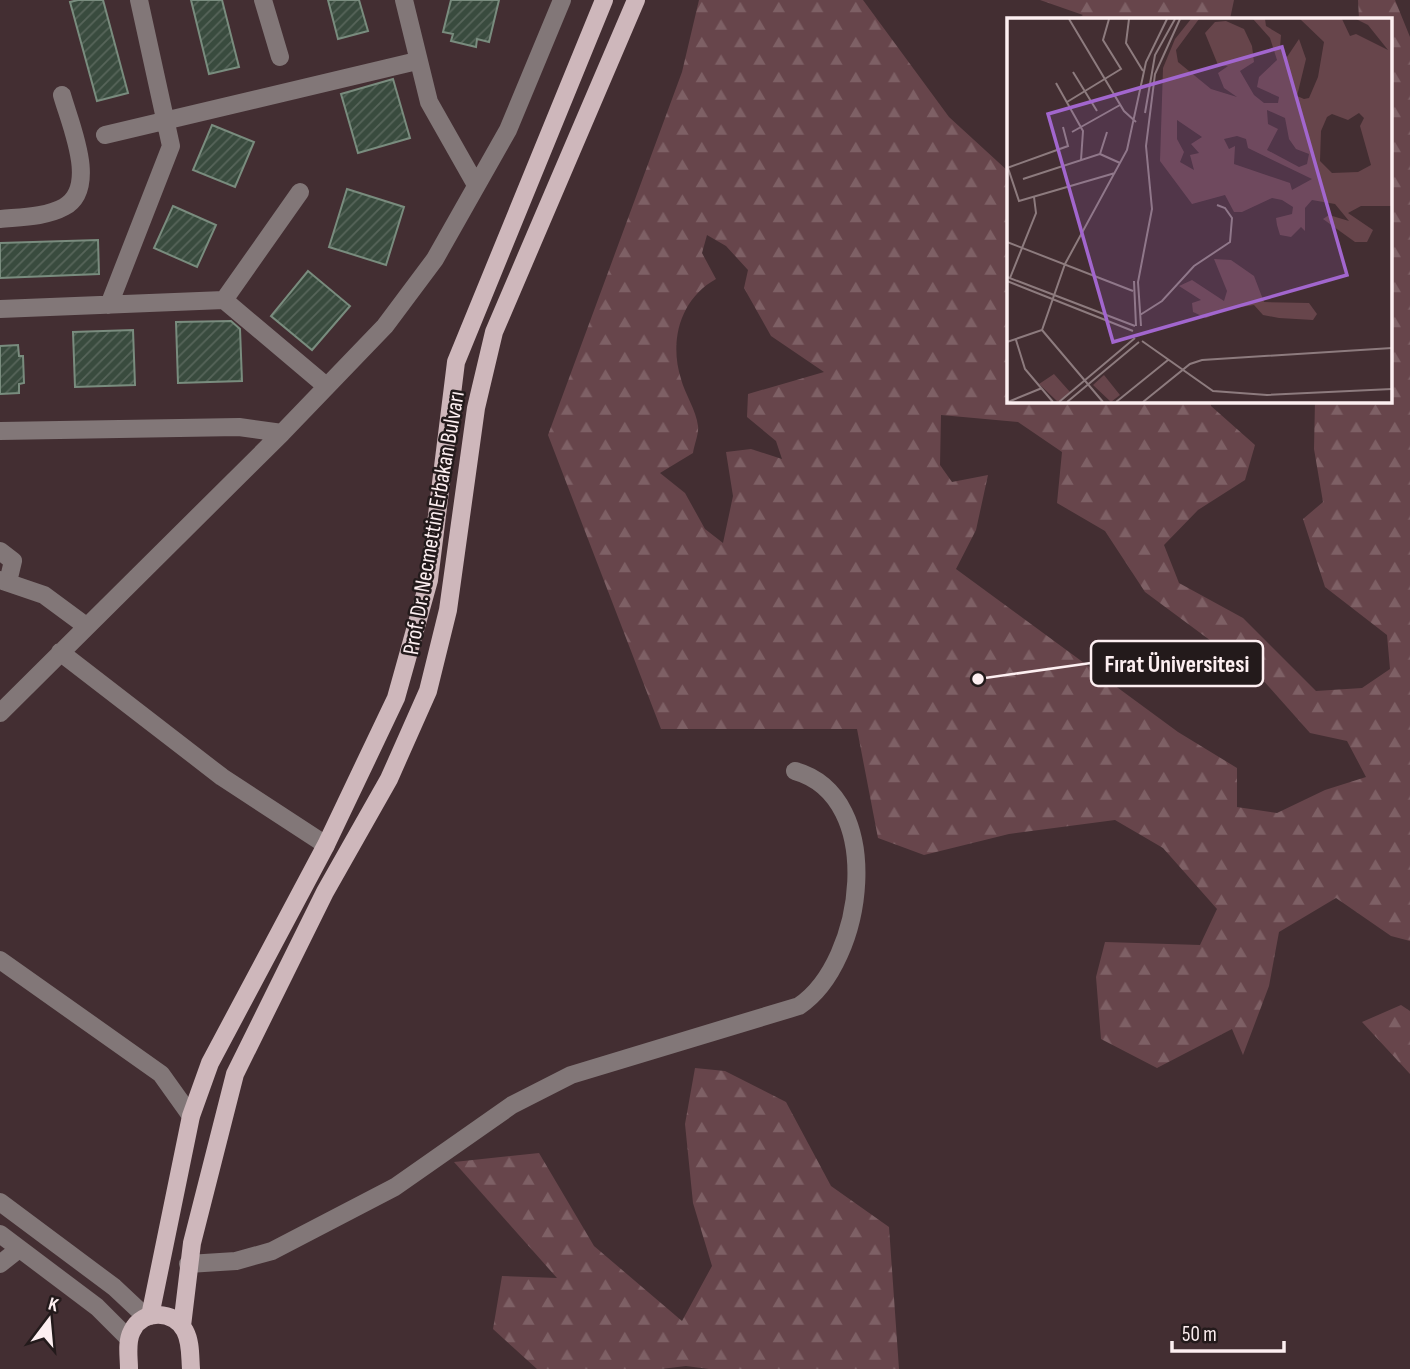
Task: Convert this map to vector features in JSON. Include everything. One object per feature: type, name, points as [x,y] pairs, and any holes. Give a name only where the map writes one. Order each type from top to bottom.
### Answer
[{"type":"main road","name":"Prof. Dr. Necmettin Erbakan Bulvarı","points":[[148,1316],[191,1116],[210,1063],[326,845],[396,698],[416,635],[429,580],[456,362],[604,0]]},
{"type":"main road","name":"Prof. Dr. Necmettin Erbakan Bulvarı","points":[[191,1369],[187,1335],[182,1326],[188,1264],[235,1074],[325,892],[389,779],[428,691],[448,611],[476,408],[494,332],[636,0]]},
{"type":"main road","points":[[129,1369],[129,1339],[132,1329],[148,1316],[168,1317],[182,1326]]},
{"type":"street","points":[[109,305],[171,146],[139,0]]},
{"type":"street","points":[[264,0],[280,57]]},
{"type":"street","points":[[404,0],[429,102],[476,185]]},
{"type":"street","points":[[0,713],[282,433],[385,326],[435,259],[508,131],[562,0]]},
{"type":"street","points":[[105,135],[417,61]]},
{"type":"street","points":[[0,219],[64,207],[79,191],[81,168],[62,95]]},
{"type":"street","points":[[224,300],[300,192]]},
{"type":"street","points":[[0,309],[224,300],[326,386]]},
{"type":"street","points":[[0,431],[239,426],[282,433]]},
{"type":"street","points":[[0,551],[13,561],[4,581],[44,595],[86,626]]},
{"type":"street","points":[[60,652],[222,777],[326,845]]},
{"type":"street","points":[[188,1264],[236,1261],[272,1251],[395,1187],[512,1105],[571,1075],[799,1006],[808,1000],[823,985],[837,963],[854,905],[856,871],[852,835],[838,801],[816,779],[795,771]]},
{"type":"street","points":[[0,960],[161,1074],[191,1116]]},
{"type":"street","points":[[0,1202],[114,1287],[148,1316]]},
{"type":"street","points":[[0,1234],[97,1307],[129,1339]]},
{"type":"street","points":[[0,1264],[19,1249]]},
{"type":"green space","points":[[699,0],[863,0],[949,117],[1007,170],[1007,402],[1210,402],[1211,406],[1255,445],[1245,480],[1198,510],[1164,545],[1179,583],[1243,618],[1316,691],[1362,688],[1390,669],[1387,635],[1325,587],[1303,519],[1323,502],[1314,449],[1315,402],[1392,402],[1392,18],[1359,18],[1358,0],[1395,0],[1410,37],[1410,941],[1391,936],[1336,898],[1279,932],[1269,986],[1243,1055],[1232,1029],[1157,1068],[1101,1039],[1096,977],[1105,942],[1200,945],[1217,909],[1163,848],[1115,820],[1009,834],[924,855],[878,838],[857,729],[661,729],[548,435],[682,72]],"holes":[[[707,235],[726,246],[748,270],[744,288],[771,336],[824,372],[748,394],[747,417],[776,441],[782,459],[751,449],[726,452],[733,496],[723,543],[705,529],[685,493],[660,473],[693,453],[697,420],[681,379],[676,350],[677,336],[686,309],[704,287],[716,279],[702,253]],[[941,415],[1018,422],[1062,452],[1057,503],[1105,531],[1145,592],[1261,678],[1310,733],[1347,741],[1366,777],[1325,790],[1277,813],[1237,807],[1237,768],[1178,732],[956,569],[976,530],[988,475],[952,482],[940,465]]]},
{"type":"green space","points":[[1040,0],[1234,0],[1230,18],[1078,18],[1083,15]]},
{"type":"green space","points":[[1401,1005],[1410,1011],[1410,1074],[1362,1022]]},
{"type":"green space","points":[[695,1068],[725,1071],[786,1102],[831,1186],[889,1227],[899,1369],[709,1369],[686,1366],[661,1369],[537,1369],[493,1329],[502,1276],[557,1278],[454,1162],[539,1153],[594,1246],[682,1321],[712,1266],[693,1203],[685,1124]]},
{"type":"building","points":[[103,0],[128,93],[97,101],[70,2]]},
{"type":"building","points":[[191,0],[222,0],[239,67],[209,74]]},
{"type":"building","points":[[328,0],[359,0],[368,31],[338,39]]},
{"type":"building","points":[[451,0],[499,0],[489,42],[477,39],[476,47],[451,41],[453,34],[443,32]]},
{"type":"building","points":[[393,79],[410,138],[358,153],[341,94]]},
{"type":"building","points":[[212,125],[254,142],[235,187],[193,170]]},
{"type":"building","points":[[347,189],[404,207],[386,265],[329,247]]},
{"type":"building","points":[[173,206],[216,225],[197,267],[154,248]]},
{"type":"building","points":[[98,240],[99,274],[0,278],[0,243]]},
{"type":"building","points":[[308,271],[350,306],[312,350],[271,316]]},
{"type":"building","points":[[231,321],[240,329],[242,381],[178,383],[176,322]]},
{"type":"building","points":[[133,330],[135,385],[75,387],[73,332]]},
{"type":"building","points":[[18,345],[19,356],[23,356],[24,383],[19,384],[19,393],[0,394],[0,346]]},
{"type":"place","name":"Fırat Üniversitesi","points":[[978,679]]}]
